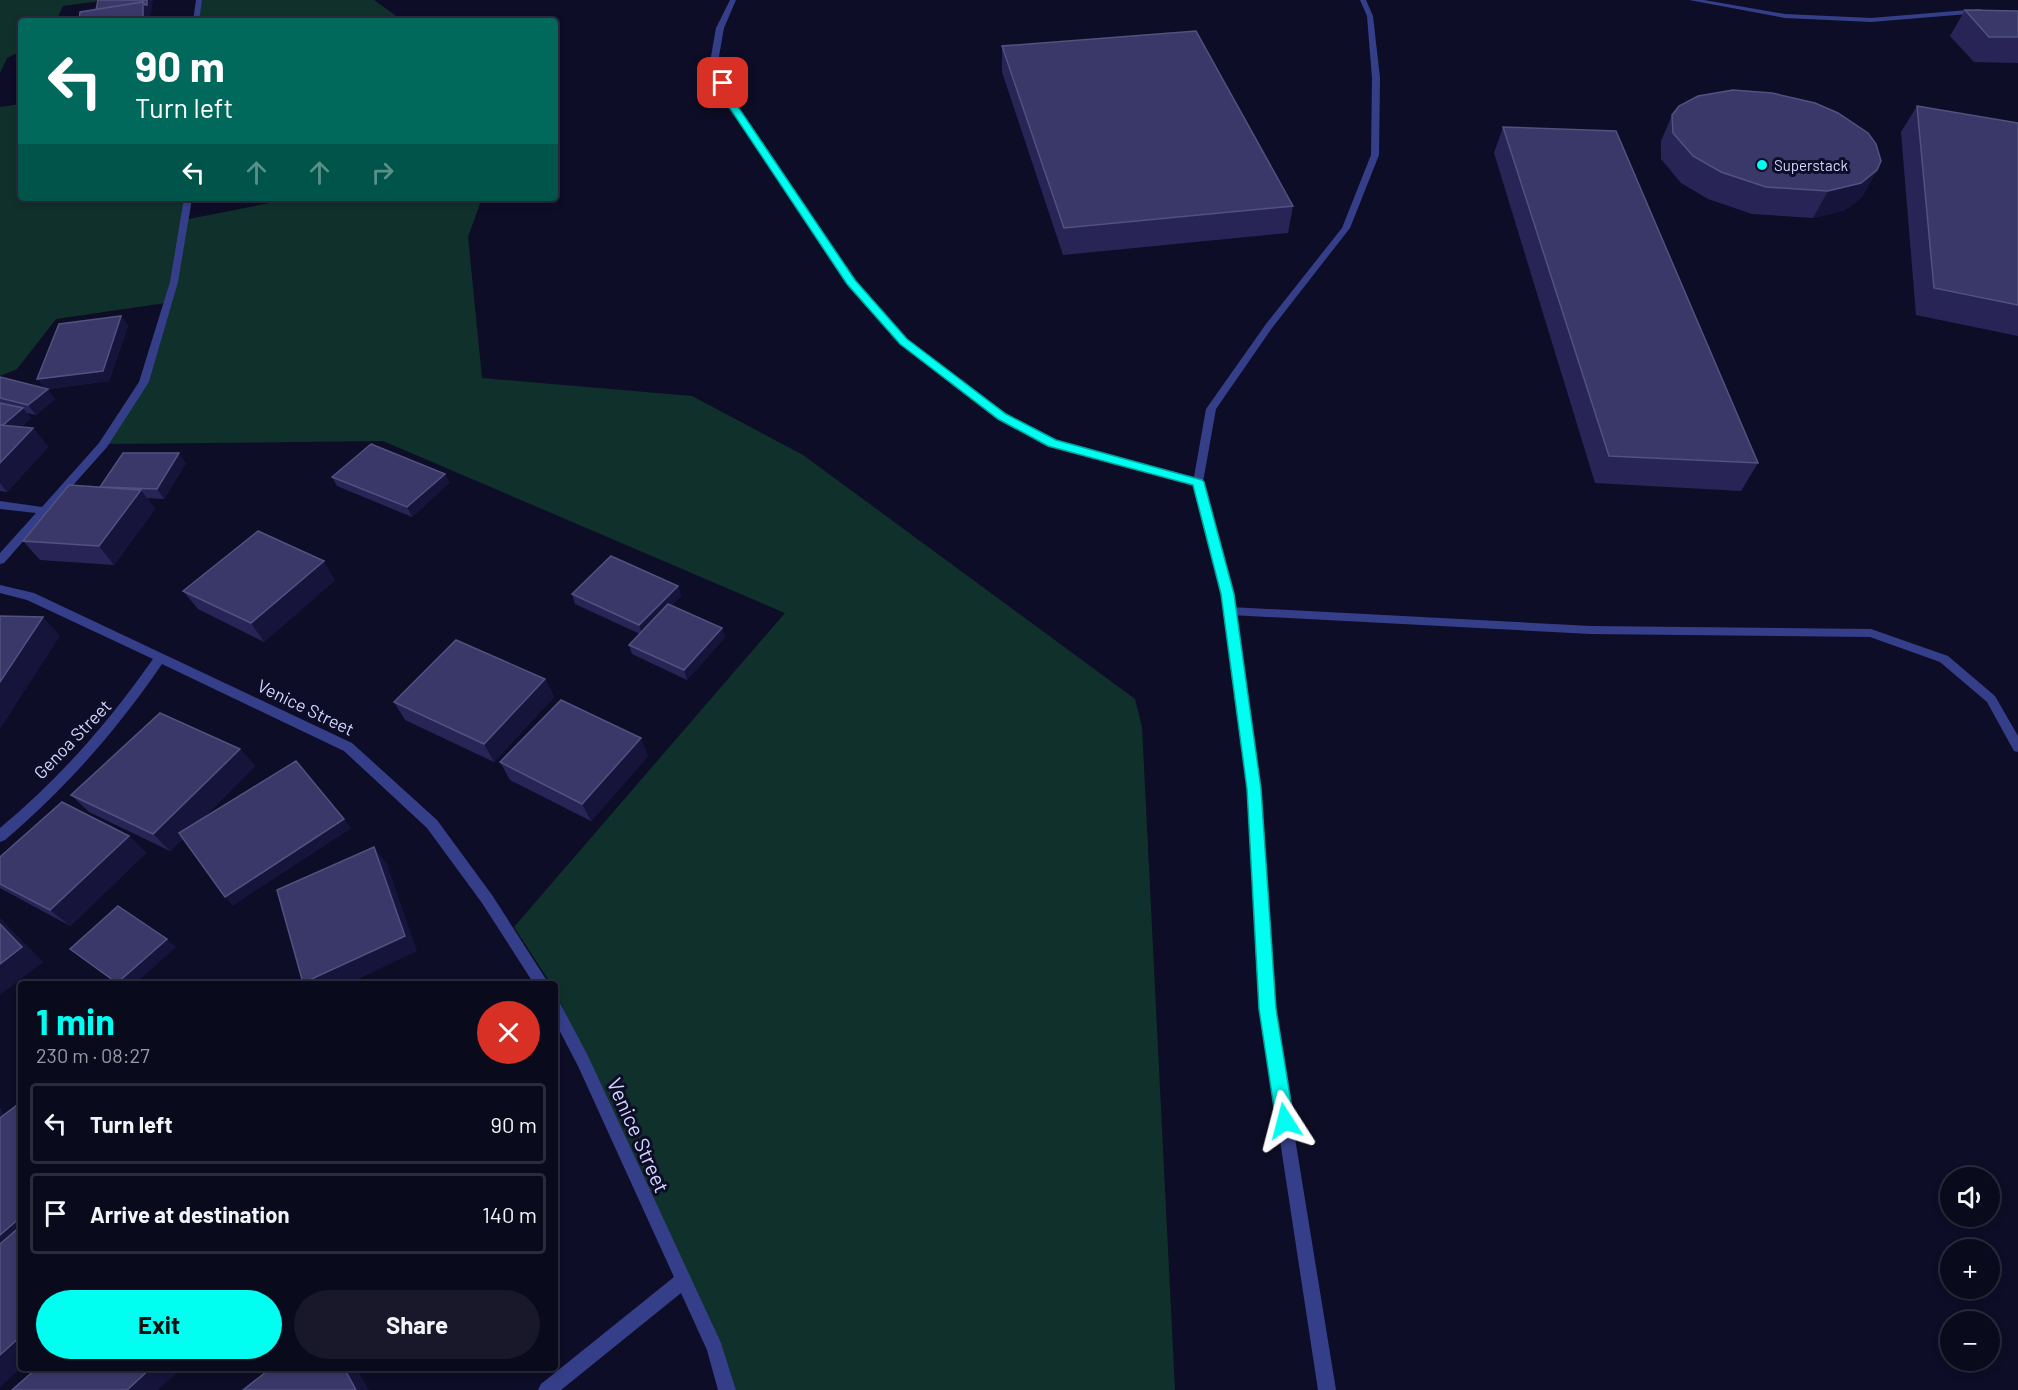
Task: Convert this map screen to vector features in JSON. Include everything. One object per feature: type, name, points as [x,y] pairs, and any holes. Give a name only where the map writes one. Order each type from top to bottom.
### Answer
[{"type":"street","points":[[196,18],[199,0]]},
{"type":"street","points":[[733,0],[720,28],[714,62],[731,104],[851,282],[903,342],[1002,416],[1052,443],[1198,482]]},
{"type":"street","points":[[1327,1390],[1267,1009],[1254,789],[1230,611],[1198,482],[1211,409],[1269,326],[1346,228],[1375,155],[1376,78],[1370,15],[1363,0]]},
{"type":"street","points":[[1692,0],[1785,16],[1871,20],[1971,10],[1994,12]]},
{"type":"street","points":[[0,560],[103,445],[144,382],[174,282],[188,201]]},
{"type":"street","points":[[0,505],[46,511]]},
{"type":"street","name":"Venice Street","points":[[0,589],[30,596],[348,747],[432,824],[488,898],[540,981]]},
{"type":"street","points":[[1230,611],[1590,630],[1871,633],[1944,659],[1991,699],[2018,747]]},
{"type":"street","name":"Genoa Street","points":[[0,836],[70,770],[118,718],[160,658]]},
{"type":"street","name":"Venice Street","points":[[558,1014],[583,1061],[715,1349],[728,1390]]},
{"type":"street","points":[[547,1390],[682,1281]]},
{"type":"green space","points":[[0,0],[108,0],[63,6],[57,18],[18,18],[18,52],[7,58],[0,73]]},
{"type":"green space","points":[[201,0],[374,0],[399,18],[198,18]]},
{"type":"green space","points":[[18,104],[18,201],[192,201],[189,219],[280,201],[481,201],[468,237],[482,378],[692,396],[803,455],[1135,699],[1142,727],[1175,1390],[736,1390],[722,1347],[558,997],[558,981],[549,981],[514,927],[785,613],[383,441],[107,444],[149,382],[172,302],[56,319],[17,369],[0,376],[0,107]]},
{"type":"building","points":[[98,0],[147,0],[147,5],[143,2],[96,10]]},
{"type":"building","points":[[143,2],[143,18],[79,18],[80,12]]},
{"type":"building","points":[[1965,10],[2018,11],[2018,37],[1989,37]]},
{"type":"building","points":[[1196,31],[1293,206],[1064,228],[1002,46]]},
{"type":"building","name":"Superstack","points":[[1733,90],[1772,93],[1815,103],[1838,113],[1868,133],[1876,144],[1881,161],[1877,170],[1861,183],[1828,191],[1766,187],[1721,172],[1693,156],[1673,133],[1672,115],[1679,106],[1698,96]]},
{"type":"building","points":[[1917,106],[2018,123],[2018,305],[1934,288]]},
{"type":"building","points":[[1503,127],[1616,131],[1758,463],[1609,456]]},
{"type":"building","points":[[121,316],[103,371],[37,379],[59,324]]},
{"type":"building","points":[[0,377],[48,389],[28,405],[0,398]]},
{"type":"building","points":[[0,403],[23,408],[0,425]]},
{"type":"building","points":[[0,425],[33,428],[0,463]]},
{"type":"building","points":[[371,444],[445,474],[407,507],[332,477]]},
{"type":"building","points":[[123,453],[179,453],[157,489],[100,487]]},
{"type":"building","points":[[69,485],[141,490],[99,546],[23,541]]},
{"type":"building","points":[[258,531],[324,561],[251,623],[183,591]]},
{"type":"building","points":[[611,556],[678,586],[639,625],[572,594]]},
{"type":"building","points":[[668,604],[722,628],[684,670],[629,645]]},
{"type":"building","points":[[0,616],[43,617],[0,682]]},
{"type":"building","points":[[456,640],[545,679],[484,744],[394,702]]},
{"type":"building","points":[[561,700],[641,738],[582,804],[500,762]]},
{"type":"building","points":[[160,713],[240,749],[153,834],[71,795]]},
{"type":"building","points":[[296,761],[344,819],[225,897],[179,833]]},
{"type":"building","points":[[62,802],[129,836],[50,910],[0,884],[0,857]]},
{"type":"building","points":[[374,847],[405,936],[307,981],[302,981],[277,890]]},
{"type":"building","points":[[118,906],[167,939],[119,981],[114,981],[70,949]]},
{"type":"building","points":[[0,924],[22,947],[0,964]]},
{"type":"building","points":[[18,1104],[18,1220],[0,1235],[0,1118]]},
{"type":"building","points":[[18,1229],[18,1339],[0,1355],[0,1244]]},
{"type":"building","points":[[34,1371],[148,1371],[127,1390],[12,1390]]},
{"type":"building","points":[[267,1371],[346,1371],[356,1390],[243,1390]]},
{"type":"place","name":"Superstack","points":[[1762,165]]},
{"type":"route","points":[[723,83],[731,104],[851,282],[903,342],[1002,416],[1052,443],[1198,482],[1227,594],[1254,789],[1267,1009],[1285,1121]]}]
